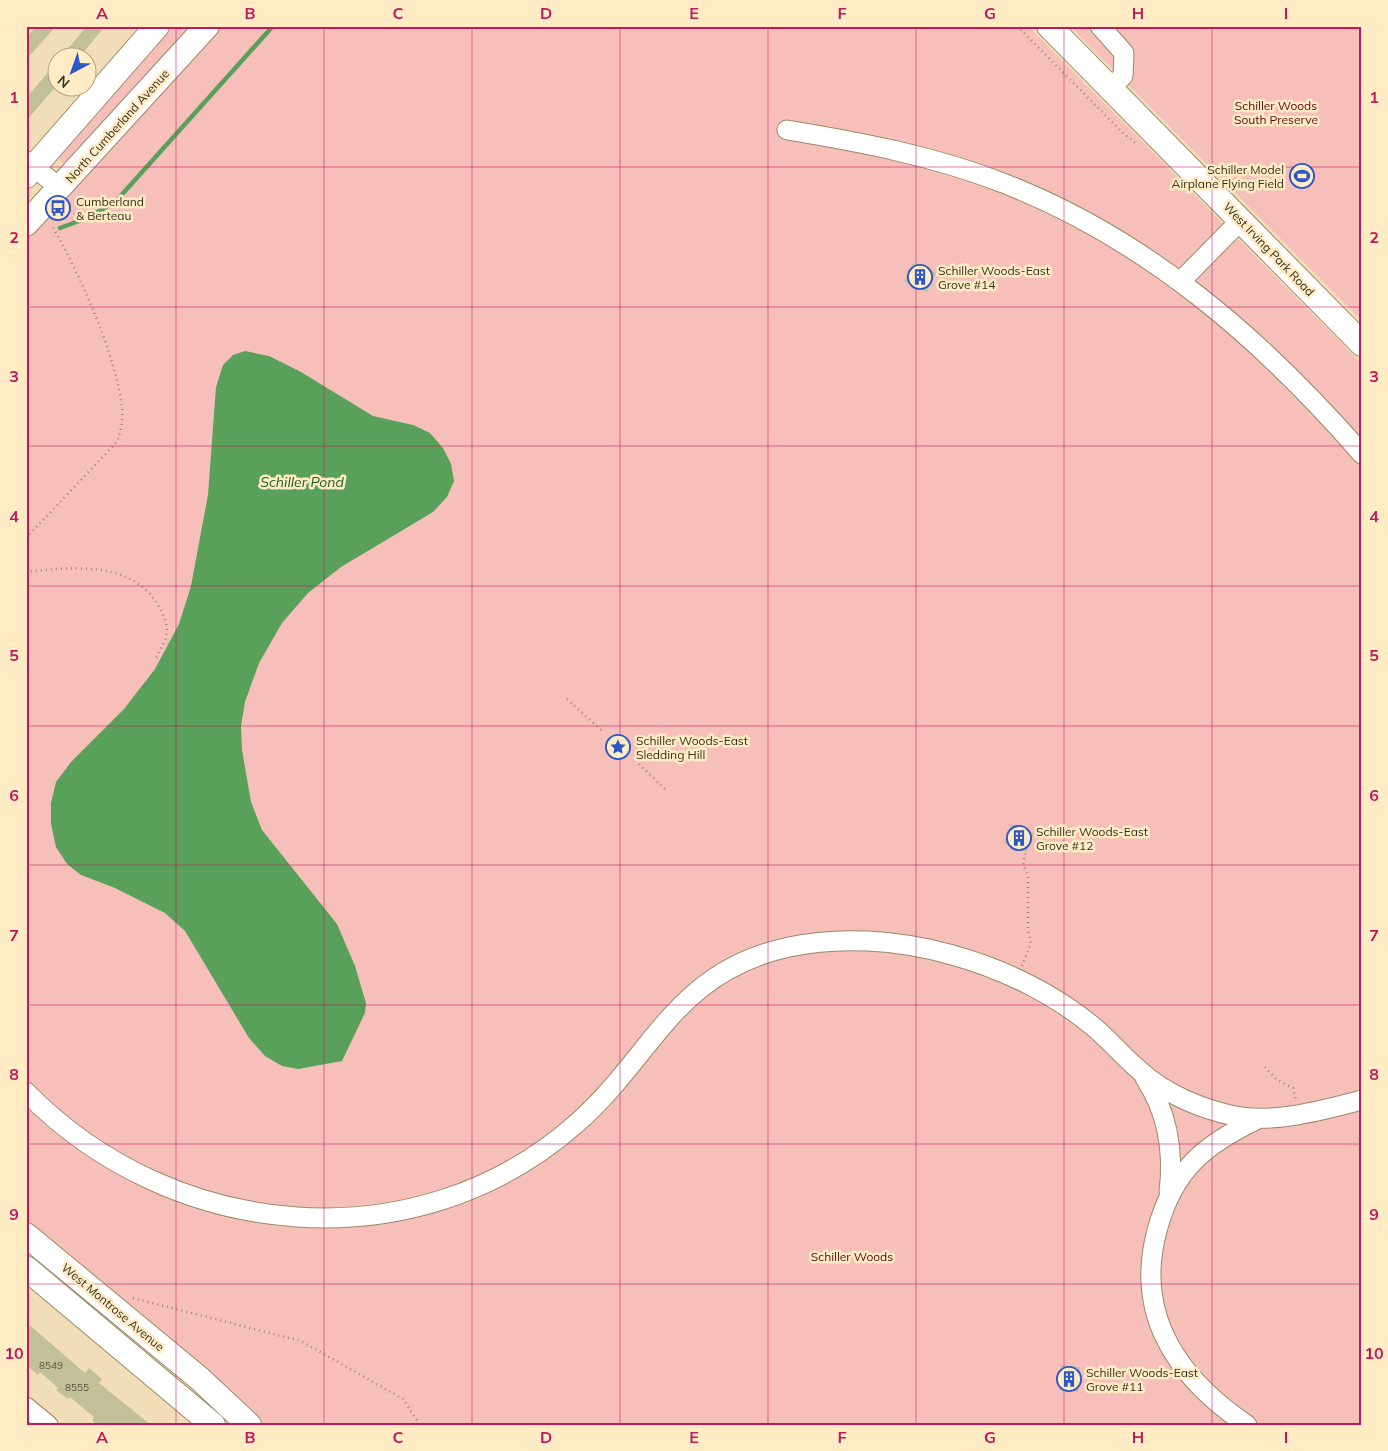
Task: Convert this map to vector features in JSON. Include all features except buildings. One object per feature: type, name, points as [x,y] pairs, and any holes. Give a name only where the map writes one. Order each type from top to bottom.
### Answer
[{"type":"main road","points":[[29,168],[157,26]]},
{"type":"main road","name":"North Cumberland Avenue","points":[[34,216],[206,26]]},
{"type":"main road","name":"West Irving Park Road","points":[[1050,26],[1362,344]]},
{"type":"main road","name":"West Montrose Avenue","points":[[26,1236],[200,1379],[249,1425]]},
{"type":"main road","name":"West Montrose Avenue","points":[[26,1268],[184,1398],[213,1425]]},
{"type":"street","points":[[1100,26],[1124,53],[1123,76],[1110,88]]},
{"type":"street","points":[[787,130],[896,150],[1003,183],[1092,226],[1181,281],[1239,327],[1274,360],[1362,454]]},
{"type":"street","points":[[29,168],[60,188]]},
{"type":"street","points":[[1181,281],[1241,220]]},
{"type":"street","points":[[26,1092],[58,1122],[109,1159],[143,1176],[190,1195],[245,1210],[290,1217],[322,1219],[378,1214],[430,1204],[457,1196],[504,1175],[541,1152],[596,1105],[659,1028],[684,1002],[716,976],[750,958],[808,944],[854,941],[880,942],[935,951],[992,968],[1072,1010],[1095,1028],[1142,1073],[1161,1086],[1196,1104],[1256,1120]]},
{"type":"street","points":[[1142,1073],[1157,1098],[1166,1123],[1172,1159],[1169,1194],[1149,1263],[1149,1281],[1157,1317],[1163,1334],[1186,1370],[1215,1402],[1246,1425]]},
{"type":"street","points":[[1169,1194],[1178,1178],[1201,1154],[1236,1130],[1256,1120],[1298,1114],[1362,1100]]},
{"type":"street","points":[[26,1407],[48,1425]]},
{"type":"path","points":[[1017,26],[1124,134],[1144,149]]},
{"type":"path","points":[[26,538],[117,442],[122,427],[122,409],[117,378],[79,278],[34,216]]},
{"type":"path","points":[[26,572],[87,569],[110,572],[135,581],[154,599],[166,622],[168,633],[156,658]]},
{"type":"path","points":[[567,699],[602,731]]},
{"type":"path","points":[[639,764],[667,790]]},
{"type":"path","points":[[1016,979],[1030,950],[1031,942],[1028,931],[1028,876],[1023,865],[1026,851]]},
{"type":"path","points":[[1265,1067],[1276,1079],[1293,1088],[1298,1114]]},
{"type":"path","points":[[131,1298],[301,1342],[403,1400],[420,1425]]},
{"type":"green space","points":[[170,26],[196,26],[74,160],[63,163],[57,156]]},
{"type":"green space","name":"Schiller Woods","points":[[220,26],[1028,26],[1362,364],[1362,1425],[262,1425],[221,1384],[26,1223],[26,238],[111,150]]},
{"type":"green space","name":"Schiller Woods South Preserve","points":[[1070,26],[1362,26],[1362,321]]},
{"type":"water","name":"Schiller Pond","points":[[245,351],[269,356],[301,372],[373,416],[413,425],[430,433],[443,448],[451,464],[454,481],[447,497],[433,512],[341,567],[308,593],[282,623],[259,663],[245,702],[241,726],[242,750],[251,802],[262,830],[337,924],[355,966],[366,1003],[365,1013],[342,1061],[298,1069],[282,1066],[265,1056],[249,1038],[185,931],[165,913],[115,888],[81,875],[67,864],[56,847],[51,824],[51,803],[56,782],[71,762],[124,709],[155,669],[179,624],[191,586],[208,495],[216,387],[223,365],[233,355]]},
{"type":"waterway","points":[[60,228],[90,217],[117,200],[273,26]]},
{"type":"place","name":"Schiller Model Airplane Flying Field","points":[[1302,176]]},
{"type":"place","name":"Cumberland & Berteau","points":[[58,208]]},
{"type":"place","name":"Schiller Woods-East Grove #14","points":[[920,277]]},
{"type":"place","name":"Schiller Woods-East Sledding Hill","points":[[618,747]]},
{"type":"place","name":"Schiller Woods-East Grove #12","points":[[1019,838]]},
{"type":"place","name":"Schiller Woods-East Grove #11","points":[[1069,1379]]}]
